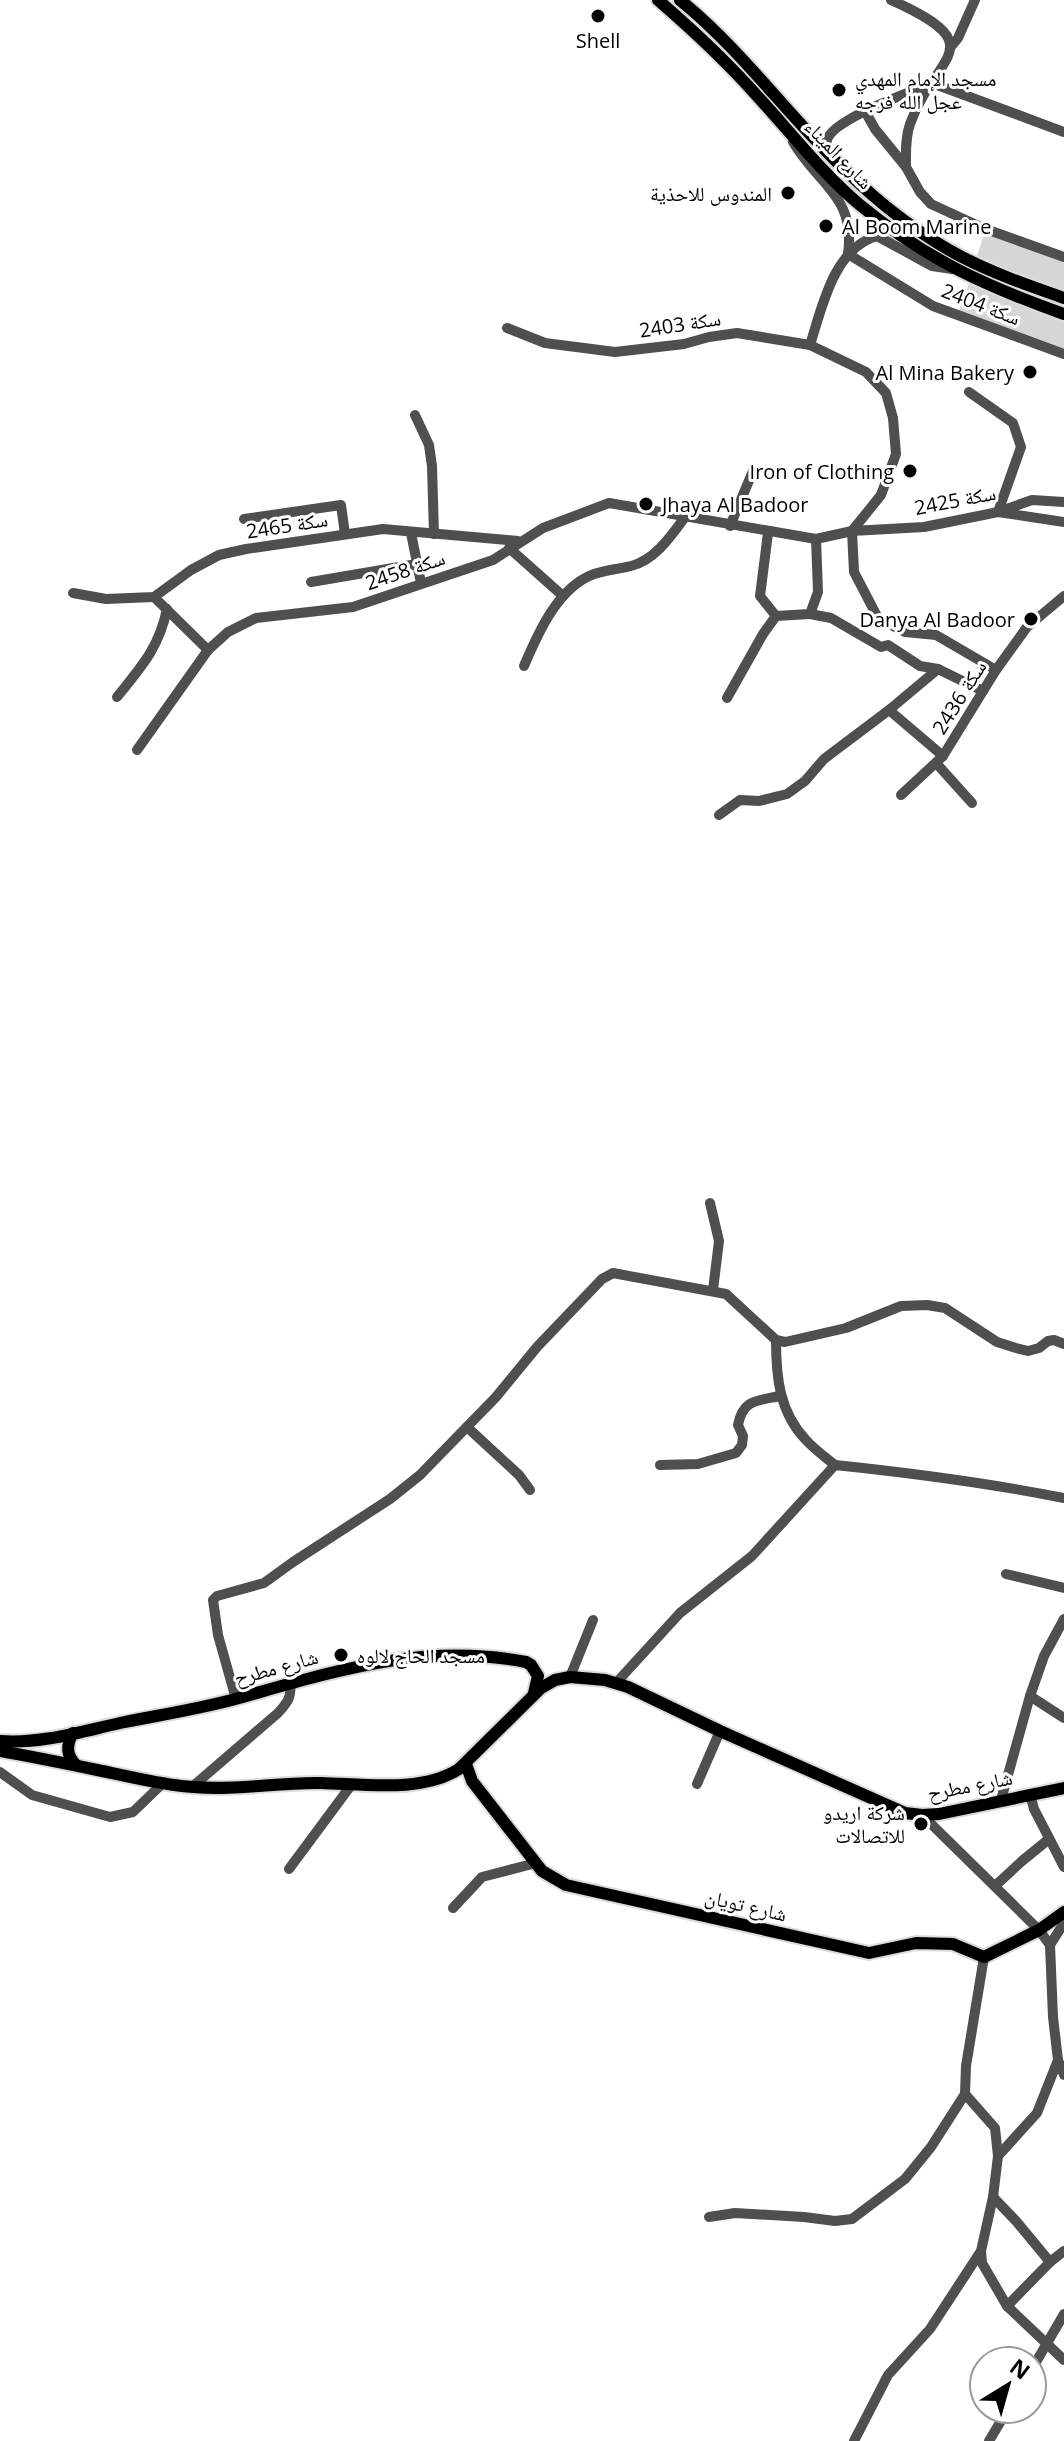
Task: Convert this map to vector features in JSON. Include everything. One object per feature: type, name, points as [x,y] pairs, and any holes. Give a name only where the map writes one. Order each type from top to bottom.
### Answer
[{"type":"main road","name":"شارع الميناء","points":[[658,0],[713,49],[857,203],[952,269],[1002,292],[1064,314]]},
{"type":"main road","name":"شارع الميناء","points":[[680,0],[749,66],[867,191],[960,256],[1008,278],[1064,298]]},
{"type":"main road","name":"شارع مطرح","points":[[0,1741],[27,1742],[73,1733],[236,1699],[290,1682],[395,1659],[469,1656],[520,1661],[531,1665],[538,1676],[533,1695]]},
{"type":"main road","name":"شارع مطرح","points":[[570,1677],[616,1683],[639,1691],[897,1810],[922,1815],[939,1814],[1064,1788]]},
{"type":"main road","points":[[0,1751],[162,1784],[192,1787],[231,1789],[306,1783],[426,1783],[451,1774],[466,1764],[533,1695],[548,1683],[570,1677]]},
{"type":"main road","points":[[73,1733],[68,1746],[71,1760],[76,1765]]},
{"type":"main road","name":"شارع تويان","points":[[466,1764],[472,1781],[542,1871],[566,1885],[869,1953],[916,1943],[953,1944],[984,1957]]},
{"type":"main road","points":[[984,1957],[1039,1930],[1064,1912]]},
{"type":"street","points":[[891,0],[932,21],[944,31],[950,48]]},
{"type":"street","points":[[906,167],[909,125],[944,66],[975,0]]},
{"type":"street","points":[[828,153],[827,140],[834,130],[865,111],[932,83],[1064,132]]},
{"type":"street","points":[[865,111],[931,204],[983,228],[1064,257]]},
{"type":"street","points":[[782,123],[801,156],[833,192],[846,213],[850,225],[848,254]]},
{"type":"street","points":[[810,345],[832,281],[848,254],[861,240],[877,236],[932,266],[952,269]]},
{"type":"street","name":"سكة 2404","points":[[848,254],[933,306],[1064,354]]},
{"type":"street","name":"سكة 2403","points":[[507,328],[545,343],[615,352],[684,344],[737,333],[810,345],[866,372],[886,393],[893,418],[896,454],[881,495],[852,531]]},
{"type":"street","points":[[969,392],[1013,423],[1021,447],[998,512],[1064,522]]},
{"type":"street","points":[[415,415],[429,445],[434,534]]},
{"type":"street","points":[[730,526],[753,471]]},
{"type":"street","name":"سكة 2425","points":[[852,531],[924,527],[998,512],[1032,500],[1064,502]]},
{"type":"street","name":"سكة 2458","points":[[137,750],[208,650],[228,632],[256,618],[353,607],[493,560],[543,528],[609,503],[816,539],[852,531]]},
{"type":"street","points":[[244,519],[341,505],[345,534]]},
{"type":"street","points":[[524,666],[539,630],[563,596],[593,574],[636,565],[665,545],[685,517]]},
{"type":"street","name":"سكة 2465","points":[[154,597],[191,570],[219,555],[345,534],[383,529],[514,545]]},
{"type":"street","points":[[852,531],[854,572],[878,618],[905,632],[936,635],[996,670]]},
{"type":"street","points":[[411,533],[421,583]]},
{"type":"street","points":[[768,533],[760,596],[776,616]]},
{"type":"street","points":[[810,614],[818,592],[816,539]]},
{"type":"street","points":[[514,545],[563,596]]},
{"type":"street","points":[[311,582],[417,564]]},
{"type":"street","points":[[73,593],[106,599],[154,597],[208,650]]},
{"type":"street","name":"سكة 2436","points":[[889,710],[940,760],[996,670],[1027,627],[1064,596]]},
{"type":"street","points":[[117,697],[150,656],[162,632],[167,609]]},
{"type":"street","points":[[776,616],[810,614],[831,618],[881,647],[888,645],[920,666],[938,669],[983,691]]},
{"type":"street","points":[[727,698],[776,616]]},
{"type":"street","points":[[719,815],[740,800],[759,801],[787,794],[805,781],[824,759],[938,669]]},
{"type":"street","points":[[901,795],[940,760],[972,803]]},
{"type":"street","points":[[710,1203],[719,1241],[713,1290]]},
{"type":"street","points":[[236,1699],[218,1635],[213,1600],[217,1596],[264,1583],[390,1499],[420,1475],[496,1397],[537,1347],[602,1279],[613,1273],[726,1294],[776,1340],[795,1341],[846,1328],[901,1306],[927,1305],[945,1308],[997,1342],[1016,1348],[1028,1351],[1054,1340],[1064,1344]]},
{"type":"street","points":[[776,1340],[780,1396],[805,1439],[835,1465],[907,1472],[1064,1498]]},
{"type":"street","points":[[660,1465],[698,1464],[736,1453],[742,1445],[743,1436],[738,1425],[743,1408],[748,1403],[780,1396]]},
{"type":"street","points":[[467,1427],[519,1475],[530,1490]]},
{"type":"street","points":[[616,1683],[680,1613],[752,1556],[835,1465]]},
{"type":"street","points":[[1006,1574],[1064,1588]]},
{"type":"street","points":[[1001,1800],[1030,1696],[1044,1656],[1064,1619]]},
{"type":"street","points":[[570,1677],[593,1620]]},
{"type":"street","points":[[192,1787],[278,1713],[290,1700],[290,1682]]},
{"type":"street","points":[[1030,1696],[1064,1718]]},
{"type":"street","points":[[697,1784],[720,1731]]},
{"type":"street","points":[[0,1772],[32,1795],[110,1817],[133,1812],[162,1784]]},
{"type":"street","points":[[289,1869],[352,1784]]},
{"type":"street","points":[[1030,1794],[1064,1867]]},
{"type":"street","points":[[922,1815],[1039,1930],[1050,1945],[1053,2017],[1058,2060],[1064,2075]]},
{"type":"street","points":[[995,1886],[1049,1839]]},
{"type":"street","points":[[453,1908],[482,1877],[536,1863]]},
{"type":"street","points":[[1050,1945],[1064,1923]]},
{"type":"street","points":[[709,2217],[735,2213],[835,2221],[852,2219],[905,2179],[931,2147],[965,2094],[966,2066],[984,1957]]},
{"type":"street","points":[[998,2156],[1037,2113],[1058,2060]]},
{"type":"street","points":[[965,2094],[995,2128],[998,2156],[981,2251],[982,2263],[1007,2306],[1064,2360]]},
{"type":"street","points":[[993,2197],[1050,2262]]},
{"type":"street","points":[[854,2441],[888,2375],[930,2329],[981,2251]]},
{"type":"street","points":[[1007,2306],[1064,2251]]},
{"type":"street","points":[[1048,2343],[1064,2314]]},
{"type":"shaded area","points":[[985,232],[1064,261],[1064,294],[975,262]]},
{"type":"shaded area","points":[[969,283],[1064,318],[1064,351],[958,313]]},
{"type":"place","name":"Shell","points":[[598,16]]},
{"type":"place","name":"مسجد الإمام المهدي عجل الله فرجه","points":[[839,90]]},
{"type":"place","name":"المندوس للاحذية","points":[[788,193]]},
{"type":"place","name":"Al Boom Marine","points":[[826,226]]},
{"type":"place","name":"Al Mina Bakery","points":[[1030,372]]},
{"type":"place","name":"Iron of Clothing","points":[[910,471]]},
{"type":"place","name":"Jhaya Al Badoor","points":[[646,504]]},
{"type":"place","name":"Danya Al Badoor","points":[[1031,619]]},
{"type":"place","name":"مسجد الحاج لالوه","points":[[341,1655]]},
{"type":"place","name":"شركة اريدو للاتصالات","points":[[921,1824]]}]
